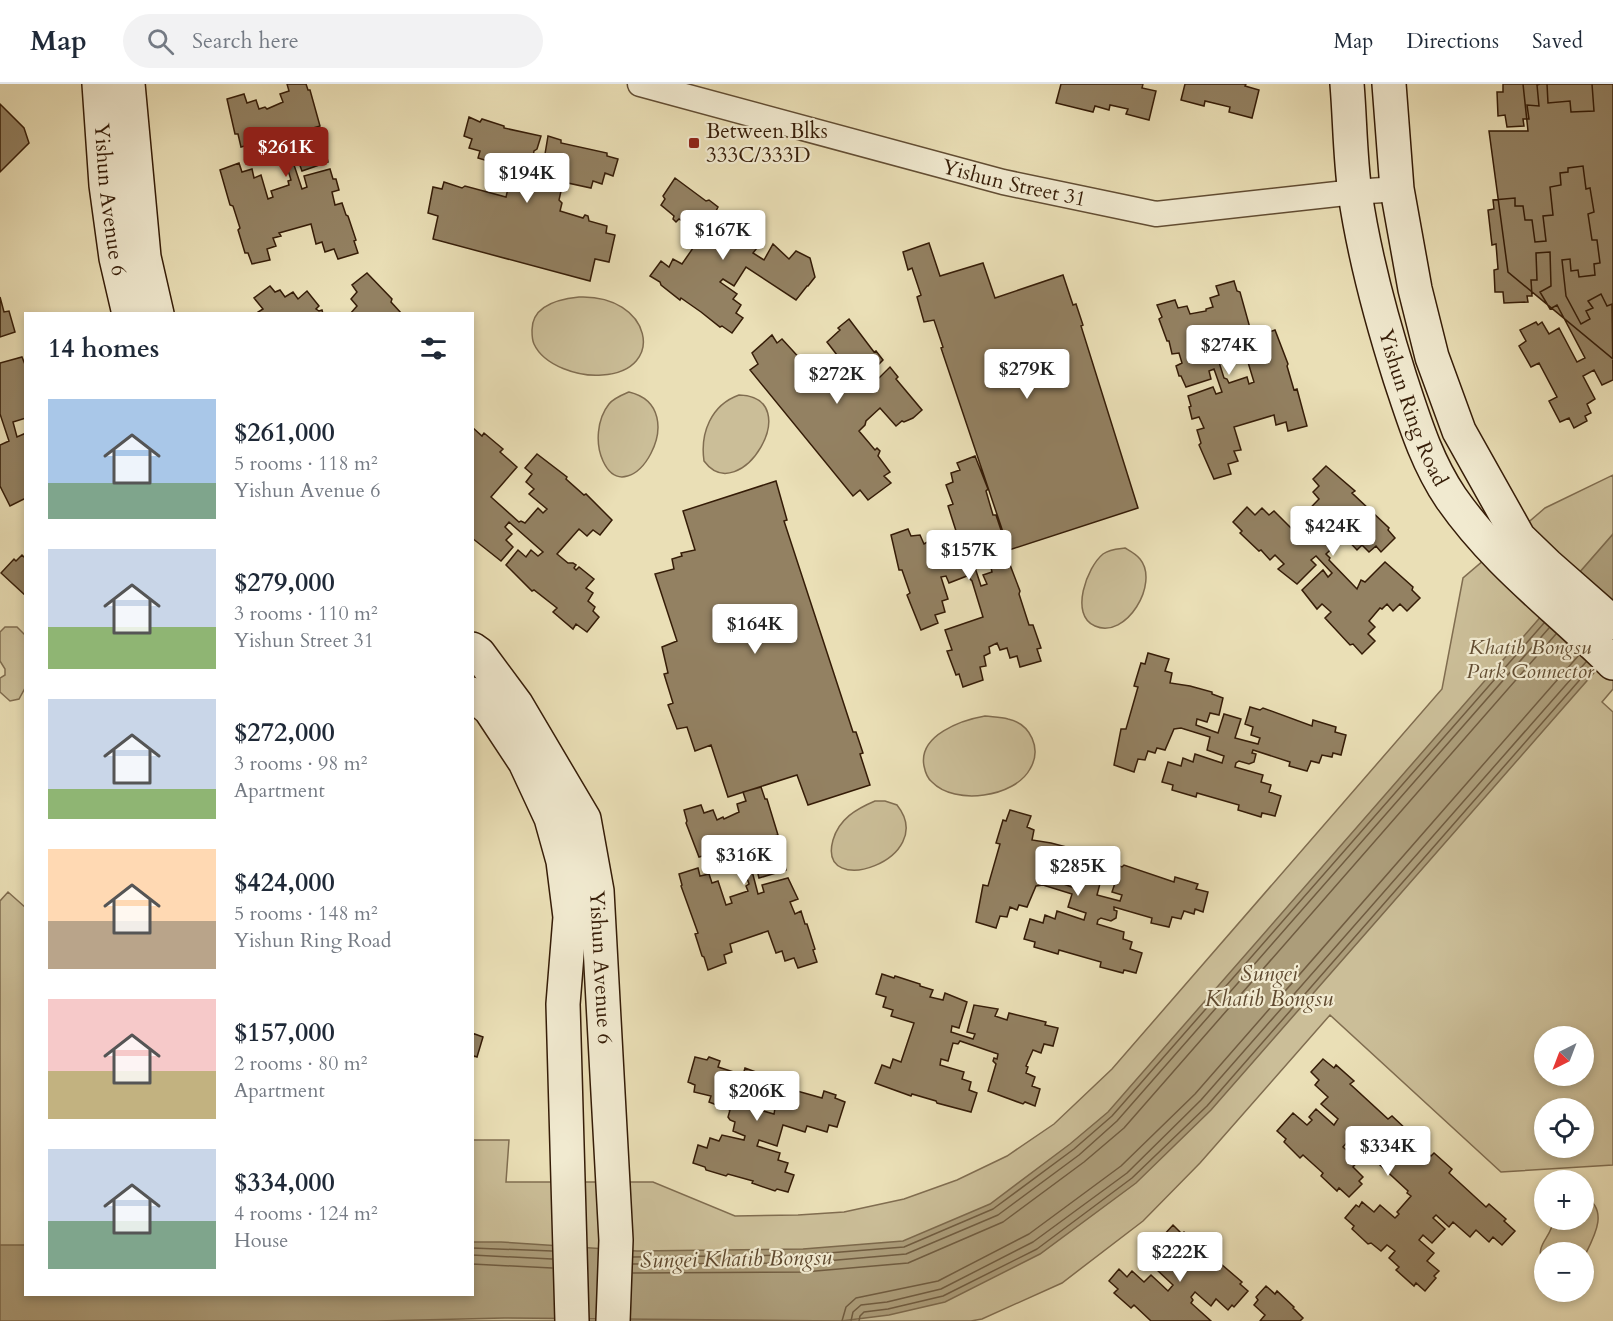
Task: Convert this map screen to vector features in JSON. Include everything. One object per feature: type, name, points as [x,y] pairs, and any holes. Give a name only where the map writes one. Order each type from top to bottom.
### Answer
[{"type":"main road","name":"Yishun Avenue 6","points":[[99,84],[106,185],[116,258],[129,312]]},
{"type":"main road","name":"Yishun Avenue 6","points":[[128,84],[144,257],[157,312]]},
{"type":"main road","name":"Yishun Ring Road","points":[[1347,84],[1355,192],[1383,324],[1417,432],[1430,465],[1452,499],[1496,554],[1537,576],[1613,623]]},
{"type":"main road","name":"Yishun Ring Road","points":[[1389,84],[1397,189],[1415,289],[1432,357],[1459,431],[1519,538],[1537,576],[1611,661]]},
{"type":"main road","points":[[1383,324],[1421,315]]},
{"type":"main road","name":"Yishun Avenue 6","points":[[474,650],[516,704],[584,819],[597,891],[615,1225],[613,1321]]},
{"type":"main road","name":"Yishun Avenue 6","points":[[474,696],[490,709],[525,762],[551,818],[563,861],[570,917],[562,1004],[572,1321]]},
{"type":"street","name":"Yishun Street 31","points":[[640,84],[1003,182],[1156,214],[1397,189]]},
{"type":"green space","points":[[579,297],[603,299],[622,307],[635,319],[642,333],[643,348],[636,361],[623,370],[593,375],[563,368],[539,352],[532,335],[533,321],[537,315],[542,309],[555,302]]},
{"type":"green space","points":[[629,392],[648,402],[657,417],[657,436],[651,454],[640,468],[627,476],[614,475],[600,454],[598,432],[609,404]]},
{"type":"green space","points":[[739,395],[759,400],[768,413],[768,430],[761,447],[749,462],[734,472],[719,472],[704,461],[706,430],[709,421],[721,406]]},
{"type":"green space","name":"Khatib Bongsu Park Connector","points":[[1613,475],[1613,689],[1602,702],[1613,712],[1613,1165],[1501,1172],[1330,1015],[1200,1163],[1143,1221],[1062,1283],[982,1319],[971,1321],[0,1321],[0,901],[8,892],[24,906],[24,1296],[474,1296],[474,1140],[509,1140],[506,1182],[653,1182],[735,1216],[844,1212],[904,1199],[957,1180],[1007,1156],[1054,1124],[1112,1069],[1442,689],[1463,578],[1545,508]]},
{"type":"green space","points":[[1125,548],[1140,559],[1145,569],[1146,582],[1143,594],[1137,607],[1118,625],[1107,628],[1095,626],[1087,620],[1082,602],[1083,591],[1091,569],[1103,554]]},
{"type":"green space","points":[[5,627],[17,627],[24,634],[24,690],[19,699],[10,701],[0,692],[0,678],[5,675],[5,669],[0,661],[0,632]]},
{"type":"green space","points":[[985,716],[1005,718],[1023,726],[1032,738],[1034,746],[1035,753],[1030,769],[1022,779],[998,792],[969,796],[942,789],[931,781],[925,770],[924,755],[928,746],[935,738],[954,725]]},
{"type":"green space","points":[[875,801],[897,805],[906,825],[903,842],[891,856],[875,866],[857,870],[842,868],[833,858],[833,840],[839,826],[849,816]]},
{"type":"green space","points":[[1594,1206],[1596,1209],[1598,1224],[1592,1242],[1544,1242],[1551,1230],[1594,1230]]},
{"type":"water","name":"Sungei Khatib Bongsu","points":[[1613,534],[1613,651],[1211,1110],[1136,1183],[1040,1254],[945,1302],[889,1315],[841,1321],[504,1318],[377,1321],[0,1321],[0,1245],[24,1245],[24,1296],[474,1296],[474,1242],[637,1251],[803,1249],[903,1241],[990,1204],[1070,1144],[1108,1112]]},
{"type":"building","points":[[287,84],[306,84],[310,90],[320,126],[313,128],[316,139],[323,137],[327,148],[325,149],[328,162],[302,171],[299,163],[294,165],[302,189],[307,187],[304,176],[330,169],[339,190],[332,192],[335,205],[342,203],[356,240],[354,241],[358,253],[338,259],[334,249],[325,252],[322,242],[316,244],[311,224],[279,233],[281,236],[273,238],[276,246],[267,249],[270,260],[252,264],[248,253],[245,253],[238,230],[240,228],[233,206],[230,205],[220,170],[239,163],[242,172],[252,169],[254,178],[261,175],[268,199],[273,197],[271,191],[289,185],[288,181],[291,180],[278,137],[274,138],[275,141],[271,142],[269,139],[241,147],[238,134],[235,134],[227,99],[244,94],[247,103],[256,100],[259,109],[265,107],[267,109],[283,102],[280,94],[289,91]]},
{"type":"building","points":[[1061,84],[1143,84],[1142,88],[1156,91],[1149,120],[1126,114],[1128,109],[1110,105],[1109,110],[1095,106],[1093,112],[1056,103]]},
{"type":"building","points":[[1185,84],[1246,84],[1245,86],[1259,90],[1252,118],[1229,112],[1230,107],[1205,101],[1204,106],[1181,100]]},
{"type":"building","points":[[1503,84],[1540,84],[1537,85],[1539,106],[1527,105],[1529,119],[1523,119],[1524,126],[1507,127],[1505,115],[1498,116],[1497,92],[1503,92]]},
{"type":"building","points":[[1523,84],[1613,84],[1613,359],[1508,272],[1489,131],[1528,131]]},
{"type":"building","points":[[1547,84],[1592,84],[1594,111],[1571,112],[1570,101],[1548,103]]},
{"type":"building","points":[[0,104],[24,128],[29,143],[0,172]]},
{"type":"building","points":[[469,117],[480,122],[482,119],[504,126],[504,128],[541,136],[533,157],[544,160],[548,136],[561,140],[561,143],[607,153],[607,156],[618,159],[613,176],[605,173],[602,184],[593,181],[591,188],[563,182],[559,200],[562,203],[560,211],[583,218],[585,215],[588,216],[589,221],[607,226],[606,233],[615,235],[609,262],[595,259],[590,281],[433,239],[438,216],[428,213],[433,187],[442,189],[444,182],[506,197],[511,176],[532,181],[534,175],[478,158],[480,151],[469,148],[472,139],[464,136]]},
{"type":"building","points":[[1583,166],[1586,189],[1590,188],[1594,212],[1588,214],[1592,240],[1597,240],[1600,263],[1594,264],[1595,275],[1579,277],[1578,270],[1571,271],[1570,259],[1562,260],[1566,296],[1581,324],[1590,319],[1586,311],[1593,308],[1588,301],[1601,294],[1607,306],[1612,304],[1613,380],[1602,385],[1594,370],[1583,376],[1595,399],[1587,404],[1591,413],[1585,416],[1587,421],[1574,428],[1569,418],[1560,422],[1549,401],[1557,397],[1539,363],[1531,367],[1519,346],[1526,341],[1520,330],[1536,322],[1538,325],[1542,322],[1549,334],[1559,328],[1577,362],[1585,358],[1557,305],[1550,309],[1540,292],[1551,286],[1550,252],[1536,253],[1537,280],[1531,280],[1532,296],[1527,296],[1528,302],[1504,303],[1503,292],[1495,292],[1494,270],[1498,269],[1496,244],[1492,245],[1488,210],[1494,209],[1493,200],[1515,198],[1515,206],[1523,206],[1525,220],[1532,220],[1535,242],[1546,241],[1543,216],[1553,215],[1550,187],[1561,185],[1560,173],[1568,172],[1568,168]]},
{"type":"building","points":[[675,178],[718,207],[713,217],[708,220],[718,229],[728,213],[737,223],[764,239],[753,253],[764,260],[773,244],[789,259],[796,251],[810,258],[815,277],[796,300],[746,267],[734,286],[723,279],[720,282],[737,294],[733,299],[741,305],[736,313],[743,318],[732,333],[720,327],[681,298],[680,300],[650,276],[661,261],[669,267],[673,259],[682,264],[702,235],[679,219],[676,222],[673,219],[674,216],[661,205],[665,199],[663,196]]},
{"type":"building","points":[[929,243],[940,276],[983,263],[995,298],[1063,275],[1073,305],[1076,304],[1083,325],[1081,326],[1138,508],[1009,550],[941,348],[943,347],[934,320],[924,322],[917,297],[921,295],[912,268],[908,270],[903,252]]},
{"type":"building","points":[[367,273],[392,299],[391,302],[400,312],[352,312],[357,306],[351,299],[357,292],[352,285]]},
{"type":"building","points":[[1234,281],[1237,291],[1240,292],[1250,328],[1222,337],[1222,341],[1212,340],[1224,378],[1229,383],[1247,377],[1249,384],[1254,382],[1247,359],[1254,357],[1251,347],[1261,345],[1257,336],[1275,330],[1288,364],[1294,390],[1297,389],[1307,426],[1288,431],[1286,422],[1276,425],[1274,415],[1234,427],[1241,450],[1234,451],[1238,461],[1228,464],[1231,474],[1214,479],[1199,445],[1201,443],[1197,430],[1204,428],[1199,417],[1192,419],[1188,396],[1213,387],[1216,394],[1222,392],[1214,369],[1209,371],[1211,379],[1186,387],[1176,366],[1182,363],[1179,353],[1172,354],[1159,319],[1162,317],[1157,305],[1175,300],[1178,308],[1187,306],[1190,314],[1206,311],[1213,307],[1210,298],[1219,295],[1216,286]]},
{"type":"building","points":[[270,286],[275,292],[280,290],[285,297],[293,292],[298,299],[307,291],[319,306],[316,309],[322,312],[258,312],[263,309],[254,298]]},
{"type":"building","points":[[0,297],[4,312],[9,311],[15,332],[0,337]]},
{"type":"building","points":[[849,319],[874,352],[876,351],[883,360],[868,371],[876,381],[890,367],[898,377],[896,379],[922,410],[913,418],[902,421],[896,426],[880,408],[859,431],[875,450],[877,448],[880,451],[878,456],[890,472],[884,476],[891,483],[868,500],[860,490],[853,496],[750,370],[758,364],[752,353],[772,335],[777,343],[782,339],[826,387],[842,373],[855,390],[860,385],[827,342]]},
{"type":"building","points":[[22,357],[24,362],[24,419],[13,422],[17,437],[24,434],[24,499],[10,506],[0,486],[0,445],[9,441],[0,414],[0,363]]},
{"type":"building","points":[[474,429],[482,436],[484,433],[503,449],[500,452],[517,467],[491,497],[519,522],[525,523],[538,508],[543,513],[547,509],[529,494],[534,489],[526,482],[532,474],[525,468],[537,454],[567,477],[566,479],[584,495],[586,494],[612,520],[600,535],[593,530],[587,536],[579,529],[557,554],[568,563],[576,565],[574,568],[576,570],[579,567],[594,579],[586,588],[593,593],[588,601],[595,607],[593,611],[599,617],[587,632],[576,624],[573,629],[553,612],[557,608],[534,590],[532,591],[506,565],[518,550],[526,557],[531,550],[538,556],[543,552],[509,522],[505,527],[512,534],[506,540],[513,547],[501,561],[474,540]]},
{"type":"building","points":[[975,456],[988,489],[986,491],[993,515],[996,515],[1003,536],[1005,550],[987,557],[984,547],[976,550],[973,541],[967,543],[981,586],[987,584],[983,575],[992,572],[990,563],[1007,557],[1020,591],[1029,625],[1033,625],[1041,648],[1037,649],[1041,661],[1020,667],[1017,656],[1010,658],[1007,648],[1000,650],[997,643],[989,647],[990,653],[984,656],[986,666],[980,667],[983,680],[963,687],[947,651],[952,650],[945,630],[983,617],[972,581],[967,576],[949,583],[946,576],[941,577],[948,599],[942,601],[945,612],[935,615],[938,623],[921,630],[907,595],[910,593],[902,570],[899,570],[891,535],[908,529],[911,536],[920,535],[924,544],[929,541],[938,564],[948,560],[946,554],[942,555],[940,549],[949,546],[947,540],[957,534],[948,506],[953,504],[946,485],[953,482],[951,473],[960,470],[957,463]]},
{"type":"building","points":[[1326,466],[1355,491],[1352,493],[1389,528],[1388,530],[1395,538],[1381,552],[1376,546],[1369,552],[1362,545],[1357,550],[1340,532],[1335,536],[1340,541],[1326,554],[1329,560],[1357,589],[1361,580],[1365,582],[1385,562],[1413,587],[1412,590],[1420,598],[1407,611],[1400,604],[1393,611],[1387,604],[1382,609],[1380,608],[1369,621],[1375,627],[1368,634],[1375,641],[1362,654],[1353,644],[1350,645],[1325,618],[1331,612],[1322,604],[1317,609],[1302,590],[1323,570],[1328,577],[1332,573],[1316,556],[1311,560],[1316,565],[1297,584],[1278,569],[1284,564],[1275,555],[1270,560],[1240,533],[1242,531],[1233,522],[1247,507],[1255,515],[1262,508],[1269,515],[1274,511],[1291,528],[1319,499],[1313,492],[1319,486],[1313,479]]},
{"type":"building","points":[[776,481],[787,520],[784,521],[853,732],[856,732],[863,753],[860,754],[870,785],[808,805],[797,775],[728,797],[711,745],[695,751],[687,727],[677,729],[668,705],[673,703],[664,674],[668,673],[662,647],[677,641],[655,574],[674,569],[672,559],[682,556],[681,553],[695,550],[683,511]]},
{"type":"building","points":[[22,555],[24,557],[24,594],[1,573],[14,559],[16,561]]},
{"type":"building","points":[[1148,653],[1169,659],[1165,671],[1172,673],[1170,683],[1212,692],[1223,698],[1219,715],[1210,713],[1207,722],[1197,719],[1196,725],[1218,733],[1224,714],[1241,719],[1235,738],[1258,744],[1260,738],[1251,735],[1253,727],[1245,724],[1250,707],[1260,710],[1263,708],[1312,726],[1313,720],[1336,727],[1335,732],[1346,735],[1341,755],[1333,753],[1332,757],[1322,755],[1319,763],[1311,761],[1307,771],[1289,766],[1290,762],[1253,750],[1252,753],[1256,754],[1254,762],[1249,764],[1239,761],[1236,763],[1235,767],[1263,775],[1261,782],[1271,785],[1269,792],[1281,796],[1275,816],[1262,813],[1261,817],[1238,810],[1239,805],[1197,793],[1196,797],[1172,790],[1173,785],[1162,782],[1168,762],[1181,766],[1183,758],[1193,762],[1195,754],[1222,763],[1224,756],[1207,750],[1210,737],[1181,728],[1174,729],[1165,750],[1157,748],[1155,753],[1148,751],[1145,760],[1138,759],[1134,772],[1114,765],[1121,729],[1126,729],[1138,687],[1134,686],[1141,663],[1145,664]]},
{"type":"building","points":[[761,787],[778,835],[770,837],[774,849],[781,847],[786,870],[759,878],[757,870],[752,871],[758,894],[764,892],[762,885],[788,878],[798,899],[790,902],[795,914],[801,911],[805,924],[807,924],[817,962],[798,968],[794,958],[785,961],[782,951],[776,953],[768,931],[730,944],[732,952],[724,955],[726,963],[708,970],[695,934],[698,933],[679,874],[698,868],[700,876],[709,874],[712,883],[718,881],[726,905],[732,903],[730,897],[748,891],[746,886],[749,884],[736,847],[731,848],[732,851],[729,852],[726,849],[699,857],[686,823],[684,810],[701,805],[704,813],[713,810],[717,820],[723,817],[724,819],[739,812],[737,804],[746,801],[743,792]]},
{"type":"building","points":[[1010,810],[1031,816],[1027,827],[1034,830],[1032,840],[1074,849],[1073,851],[1085,855],[1080,872],[1071,870],[1068,879],[1059,876],[1058,882],[1080,890],[1086,870],[1102,876],[1097,895],[1120,901],[1122,895],[1112,892],[1115,883],[1106,881],[1111,863],[1122,867],[1124,865],[1174,882],[1175,877],[1198,884],[1196,889],[1208,892],[1203,912],[1195,909],[1194,914],[1184,911],[1181,919],[1172,917],[1169,927],[1151,923],[1152,918],[1114,907],[1117,911],[1116,918],[1111,921],[1101,918],[1098,920],[1097,924],[1124,932],[1123,939],[1132,942],[1130,949],[1142,953],[1136,973],[1124,970],[1123,973],[1100,967],[1101,962],[1059,950],[1058,954],[1034,947],[1035,942],[1024,939],[1030,919],[1043,923],[1045,915],[1055,919],[1057,911],[1084,920],[1086,913],[1068,907],[1072,894],[1043,885],[1036,886],[1027,907],[1019,905],[1017,910],[1010,907],[1007,917],[1000,916],[996,928],[976,922],[983,885],[988,886],[1000,844],[996,843],[1003,820],[1006,821]]},
{"type":"building","points":[[882,974],[894,978],[895,976],[933,990],[930,997],[943,1000],[945,993],[967,1002],[959,1028],[952,1026],[951,1032],[973,1039],[975,1034],[967,1032],[974,1005],[998,1009],[995,1016],[1007,1020],[1009,1013],[1046,1022],[1045,1025],[1058,1028],[1053,1046],[1044,1044],[1041,1053],[1033,1050],[1026,1066],[1028,1067],[1026,1073],[1035,1077],[1032,1086],[1040,1089],[1035,1106],[988,1091],[996,1064],[993,1061],[994,1058],[997,1059],[998,1054],[960,1041],[958,1044],[953,1043],[948,1061],[941,1059],[940,1065],[964,1072],[962,1079],[971,1082],[969,1090],[977,1093],[971,1112],[912,1094],[911,1096],[875,1083],[882,1065],[890,1068],[893,1059],[901,1062],[914,1023],[891,1016],[893,1010],[883,1007],[886,997],[876,994]]},
{"type":"building","points":[[474,1034],[483,1037],[477,1057],[474,1056]]},
{"type":"building","points":[[695,1057],[707,1060],[709,1057],[720,1061],[718,1067],[743,1075],[745,1068],[766,1078],[760,1104],[750,1101],[749,1107],[774,1114],[775,1108],[767,1106],[774,1080],[798,1085],[797,1091],[822,1098],[824,1091],[836,1095],[835,1098],[845,1102],[837,1127],[829,1125],[827,1132],[807,1126],[805,1132],[783,1125],[777,1146],[759,1140],[757,1146],[780,1153],[778,1160],[788,1163],[785,1172],[794,1175],[788,1192],[777,1189],[775,1191],[752,1183],[753,1181],[706,1170],[705,1167],[693,1163],[698,1145],[707,1148],[710,1138],[719,1141],[722,1135],[744,1140],[745,1136],[733,1131],[735,1122],[728,1117],[730,1110],[709,1102],[711,1096],[694,1092],[695,1085],[688,1082]]},
{"type":"building","points":[[1323,1059],[1334,1068],[1336,1065],[1354,1081],[1350,1084],[1388,1119],[1392,1116],[1407,1130],[1405,1133],[1431,1156],[1434,1153],[1452,1169],[1449,1173],[1486,1207],[1489,1204],[1506,1219],[1504,1221],[1515,1231],[1502,1245],[1493,1237],[1489,1242],[1476,1230],[1470,1237],[1453,1222],[1449,1227],[1436,1215],[1433,1218],[1445,1229],[1432,1243],[1423,1235],[1419,1240],[1434,1253],[1427,1261],[1439,1271],[1425,1291],[1416,1283],[1414,1286],[1396,1270],[1399,1267],[1389,1258],[1395,1251],[1387,1245],[1381,1251],[1371,1243],[1368,1244],[1352,1229],[1354,1226],[1345,1218],[1356,1205],[1359,1207],[1362,1202],[1374,1212],[1380,1205],[1395,1218],[1399,1214],[1397,1212],[1411,1196],[1354,1141],[1352,1143],[1349,1140],[1343,1147],[1358,1161],[1353,1167],[1363,1177],[1359,1181],[1362,1184],[1349,1197],[1339,1188],[1337,1191],[1321,1176],[1323,1173],[1303,1155],[1300,1158],[1284,1142],[1286,1139],[1277,1131],[1293,1113],[1307,1125],[1312,1120],[1309,1117],[1316,1109],[1334,1125],[1338,1119],[1321,1104],[1328,1097],[1315,1085],[1319,1080],[1311,1072]]},
{"type":"building","points":[[1173,1225],[1203,1248],[1201,1250],[1219,1266],[1221,1264],[1242,1282],[1240,1284],[1248,1291],[1234,1307],[1232,1305],[1228,1310],[1216,1299],[1211,1306],[1195,1292],[1191,1297],[1193,1300],[1191,1303],[1211,1321],[1151,1321],[1134,1305],[1131,1308],[1114,1293],[1118,1289],[1109,1281],[1119,1269],[1127,1277],[1132,1271],[1144,1282],[1151,1275],[1168,1291],[1173,1285],[1156,1269],[1171,1257],[1159,1246],[1163,1241],[1161,1238]]},
{"type":"building","points":[[1266,1286],[1275,1294],[1277,1291],[1303,1318],[1300,1321],[1260,1321],[1265,1315],[1254,1305],[1258,1300],[1256,1297]]},
{"type":"place","name":"Between Blks 333C/333D","points":[[694,143]]}]
